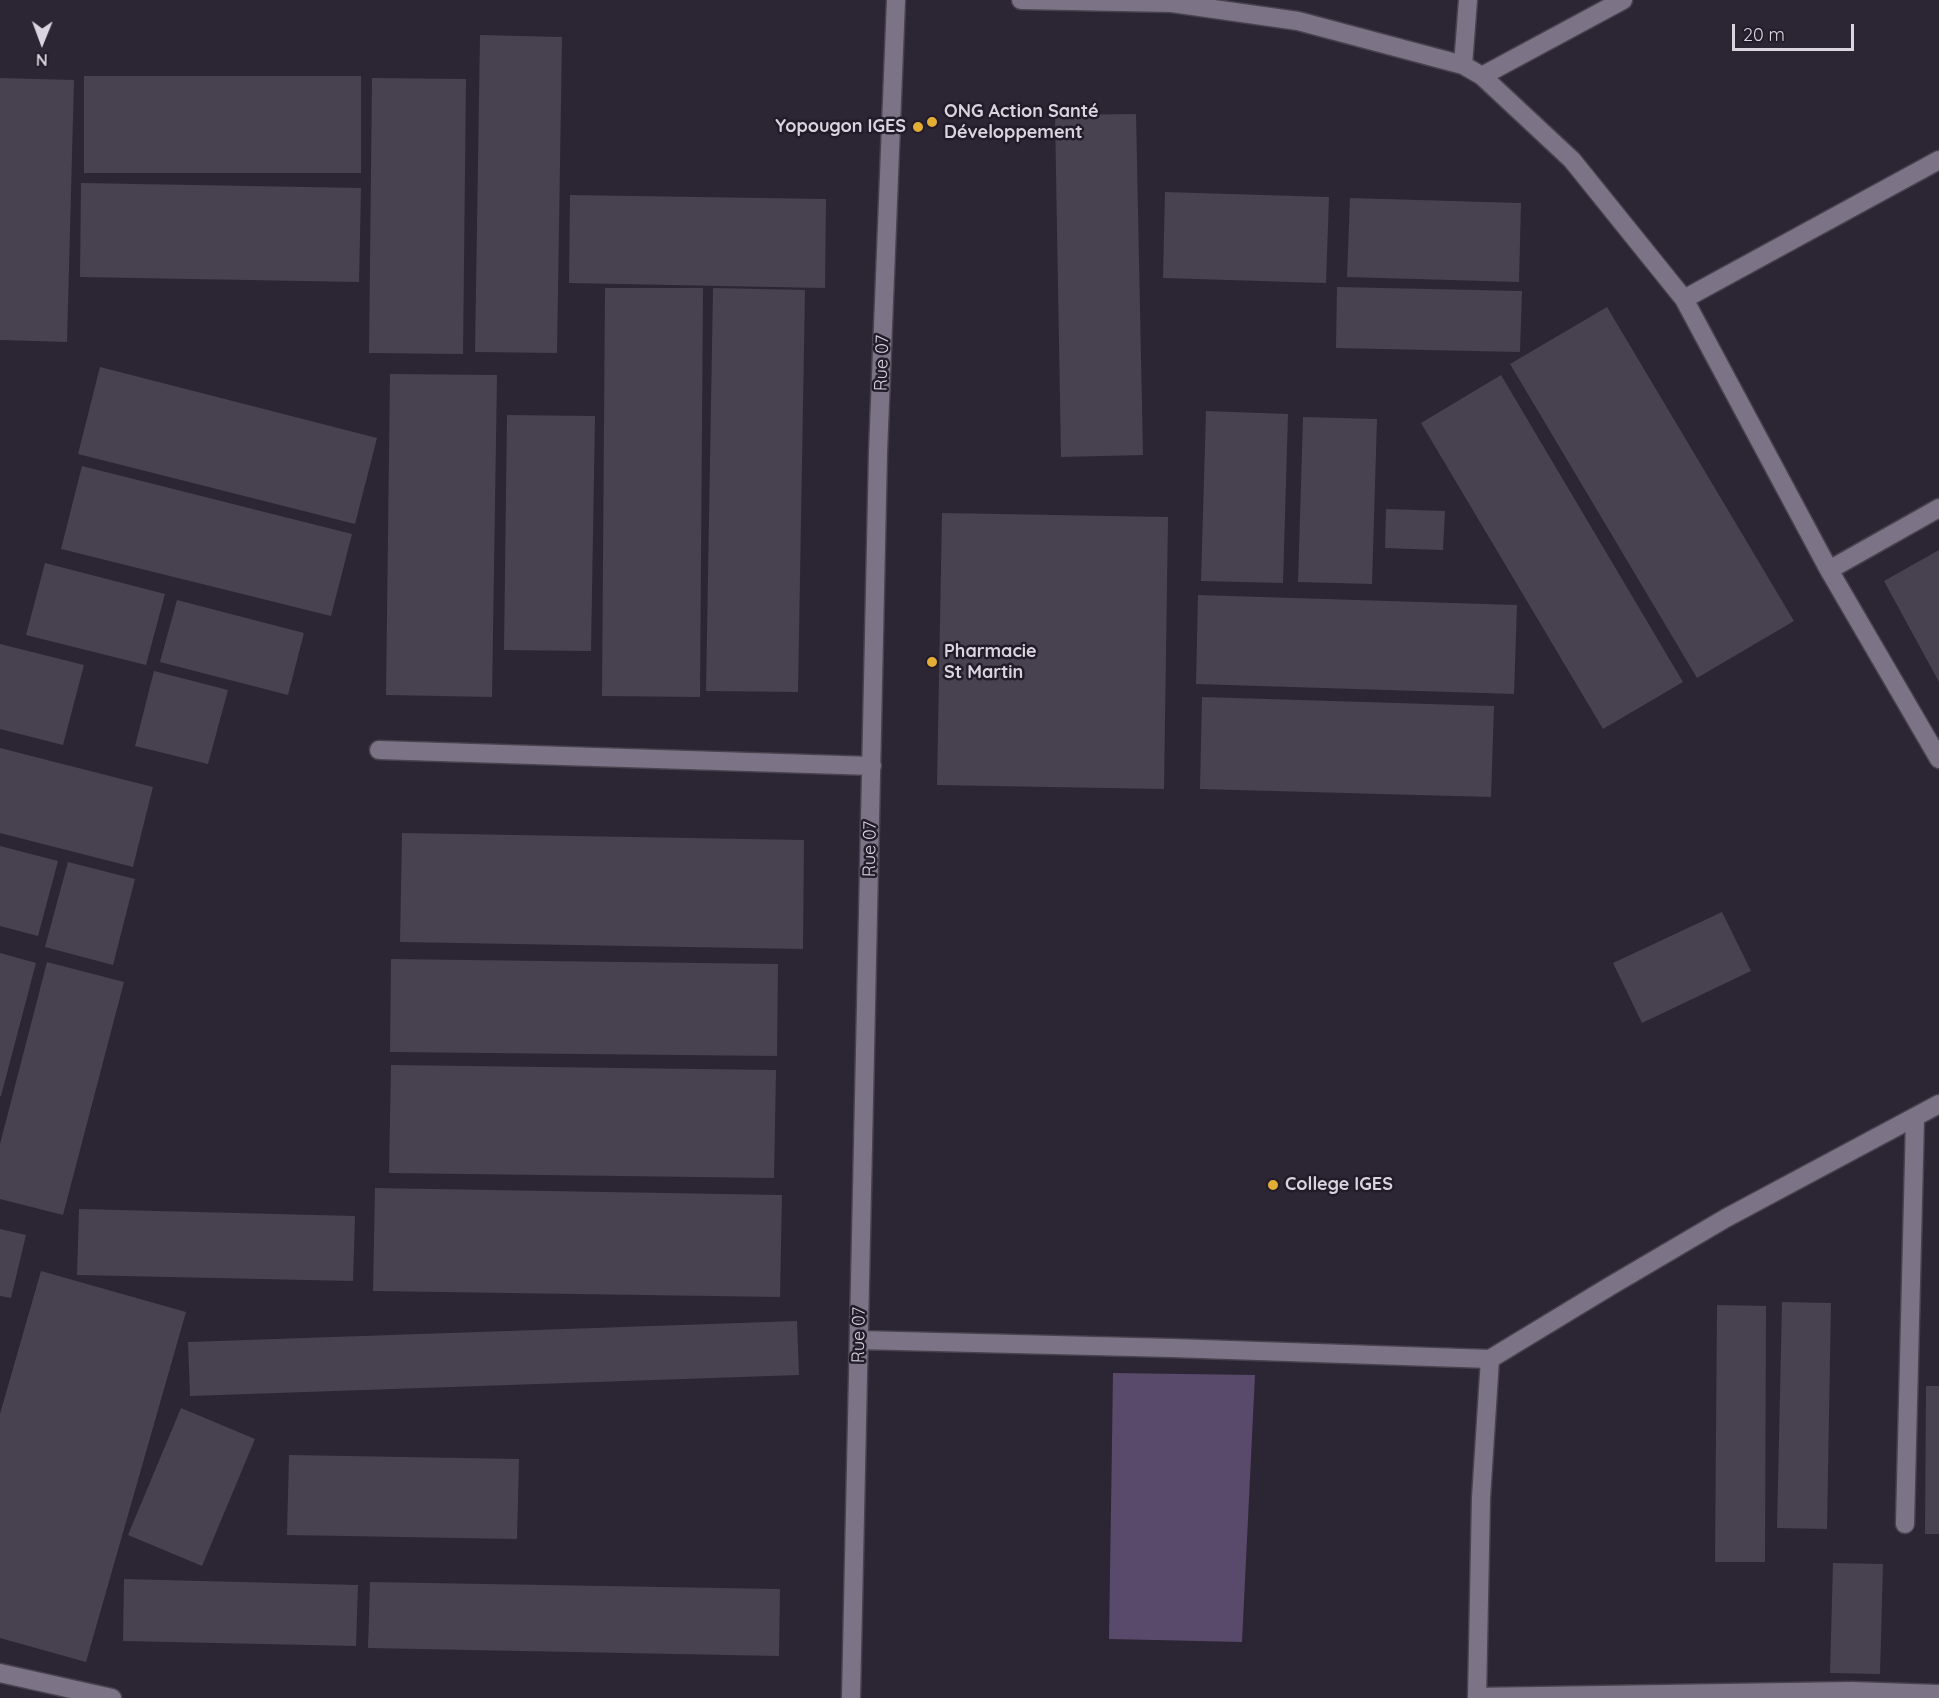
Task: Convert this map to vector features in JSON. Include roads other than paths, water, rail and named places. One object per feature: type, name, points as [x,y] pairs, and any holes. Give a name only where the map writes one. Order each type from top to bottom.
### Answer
[{"type":"street","name":"Rue 07","points":[[851,1698],[878,452],[896,0]]},
{"type":"street","points":[[1021,0],[1172,2],[1298,21],[1463,65],[1482,76],[1572,160],[1684,299],[1829,570],[1939,759]]},
{"type":"street","points":[[1463,65],[1468,0]]},
{"type":"street","points":[[1482,76],[1623,0]]},
{"type":"street","points":[[1684,299],[1939,160]]},
{"type":"street","points":[[1829,570],[1939,508]]},
{"type":"street","points":[[380,750],[872,766]]},
{"type":"street","points":[[859,1340],[1490,1359],[1726,1218],[1939,1104]]},
{"type":"street","points":[[1905,1524],[1914,1119]]},
{"type":"street","points":[[1490,1359],[1481,1498],[1477,1697],[1852,1691],[1939,1694]]},
{"type":"street","points":[[0,1673],[112,1698]]},
{"type":"place","name":"ONG Action Santé Développement","points":[[932,122]]},
{"type":"place","name":"Yopougon IGES","points":[[918,127]]},
{"type":"place","name":"Pharmacie St Martin","points":[[932,662]]},
{"type":"place","name":"College IGES","points":[[1273,1185]]}]
